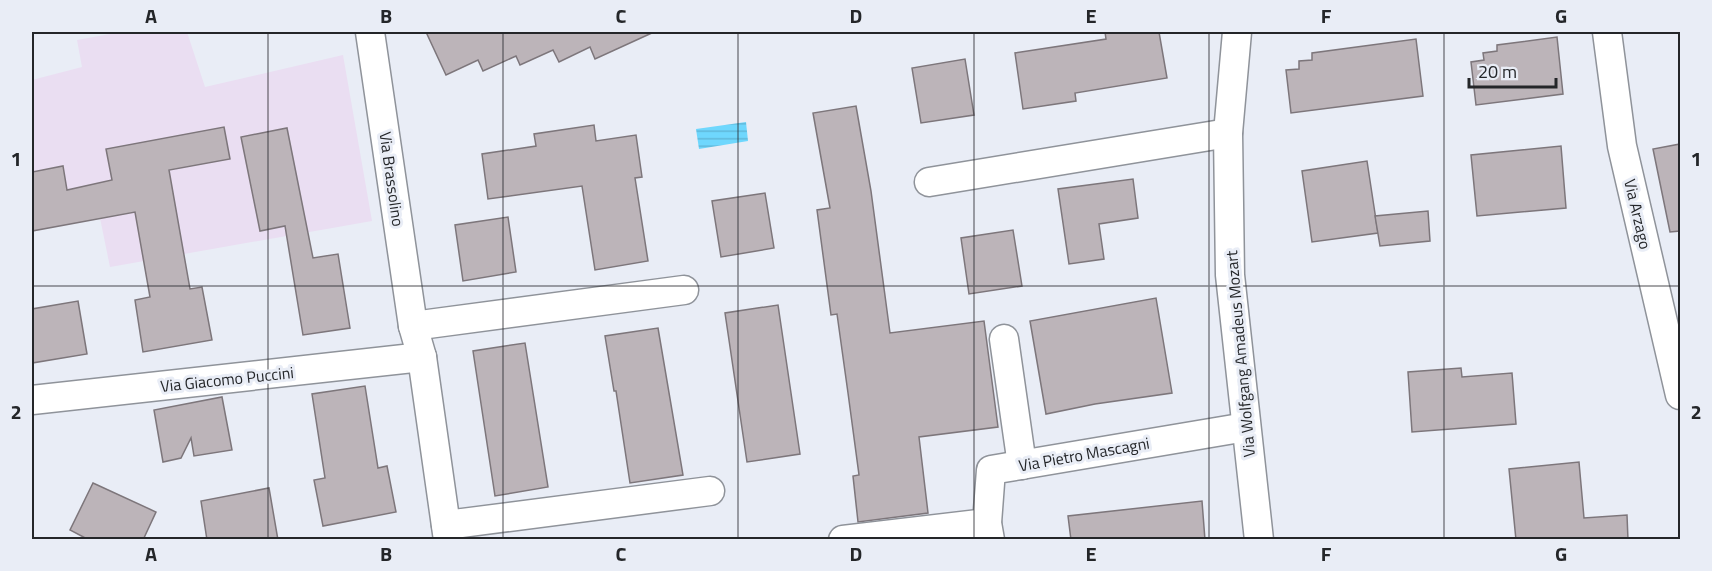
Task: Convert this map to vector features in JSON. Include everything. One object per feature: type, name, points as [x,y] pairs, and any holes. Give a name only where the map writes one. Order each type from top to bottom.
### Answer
[{"type":"street","name":"Via Brassolino","points":[[370,32],[414,326],[422,357],[447,532],[710,491]]},
{"type":"street","name":"Via Wolfgang Amadeus Mozart","points":[[1237,32],[1228,133],[1230,275],[1259,540]]},
{"type":"street","name":"Via Arzago","points":[[1606,32],[1622,146],[1680,395]]},
{"type":"street","points":[[929,182],[1228,133]]},
{"type":"street","points":[[414,326],[684,290]]},
{"type":"street","points":[[1004,339],[1022,465]]},
{"type":"street","name":"Via Giacomo Puccini","points":[[32,400],[422,357]]},
{"type":"street","name":"Via Pietro Mascagni","points":[[988,531],[991,470],[1246,427]]},
{"type":"street","points":[[843,540],[988,531]]},
{"type":"shaded area","points":[[121,32],[187,32],[205,87],[343,55],[372,221],[110,267],[100,218],[32,231],[32,80],[82,67],[77,40]]},
{"type":"water","points":[[746,122],[748,141],[699,149],[696,129]]},
{"type":"building","points":[[426,32],[654,32],[595,59],[590,47],[559,62],[553,50],[520,65],[516,56],[483,71],[478,60],[446,75]]},
{"type":"building","points":[[1105,32],[1159,32],[1167,78],[1075,93],[1076,101],[1023,109],[1015,53],[1106,39]]},
{"type":"building","points":[[1557,37],[1563,94],[1476,105],[1471,62],[1484,60],[1483,53],[1497,51],[1497,45]]},
{"type":"building","points":[[1416,39],[1423,96],[1291,113],[1286,70],[1299,69],[1299,61],[1312,60],[1312,53]]},
{"type":"building","points":[[965,59],[974,115],[921,123],[912,68]]},
{"type":"building","points":[[856,106],[871,191],[890,333],[984,321],[998,427],[919,437],[928,513],[858,522],[853,476],[859,475],[837,314],[831,315],[817,210],[830,208],[813,113]]},
{"type":"building","points":[[594,125],[596,141],[636,135],[642,177],[635,178],[648,261],[595,270],[582,186],[488,199],[482,154],[536,146],[534,134]]},
{"type":"building","points":[[224,127],[230,159],[169,170],[190,289],[202,287],[212,340],[143,352],[135,300],[150,297],[135,212],[32,231],[32,172],[63,166],[67,190],[112,180],[106,149]]},
{"type":"building","points":[[287,128],[313,258],[338,254],[350,328],[303,335],[285,226],[260,231],[241,137]]},
{"type":"building","points":[[1680,144],[1680,231],[1670,232],[1653,149]]},
{"type":"building","points":[[1561,146],[1566,208],[1477,216],[1471,155]]},
{"type":"building","points":[[1367,161],[1378,233],[1312,242],[1302,171]]},
{"type":"building","points":[[1133,179],[1138,218],[1099,224],[1104,259],[1069,264],[1058,189]]},
{"type":"building","points":[[765,193],[774,248],[721,257],[712,201]]},
{"type":"building","points":[[1428,211],[1430,241],[1380,246],[1375,216]]},
{"type":"building","points":[[508,217],[516,272],[463,281],[455,225]]},
{"type":"building","points":[[1013,230],[1022,286],[969,294],[961,238]]},
{"type":"building","points":[[1156,298],[1172,393],[1095,404],[1046,414],[1030,321]]},
{"type":"building","points":[[78,301],[87,354],[32,363],[32,309]]},
{"type":"building","points":[[778,305],[800,454],[747,462],[725,313]]},
{"type":"building","points":[[658,328],[683,475],[630,483],[605,336]]},
{"type":"building","points":[[525,343],[548,487],[495,496],[473,351]]},
{"type":"building","points":[[1461,368],[1462,377],[1512,373],[1516,424],[1412,432],[1408,372]]},
{"type":"building","points":[[365,386],[378,468],[387,466],[396,512],[323,526],[314,480],[325,478],[312,394]]},
{"type":"building","points":[[222,397],[232,450],[194,456],[191,438],[181,458],[163,462],[154,410]]},
{"type":"building","points":[[1579,462],[1584,518],[1627,515],[1628,540],[1516,540],[1509,469]]},
{"type":"building","points":[[93,483],[156,512],[143,540],[89,540],[70,530]]},
{"type":"building","points":[[269,488],[278,540],[207,540],[201,501]]},
{"type":"building","points":[[1202,501],[1205,540],[1071,540],[1068,516]]}]
